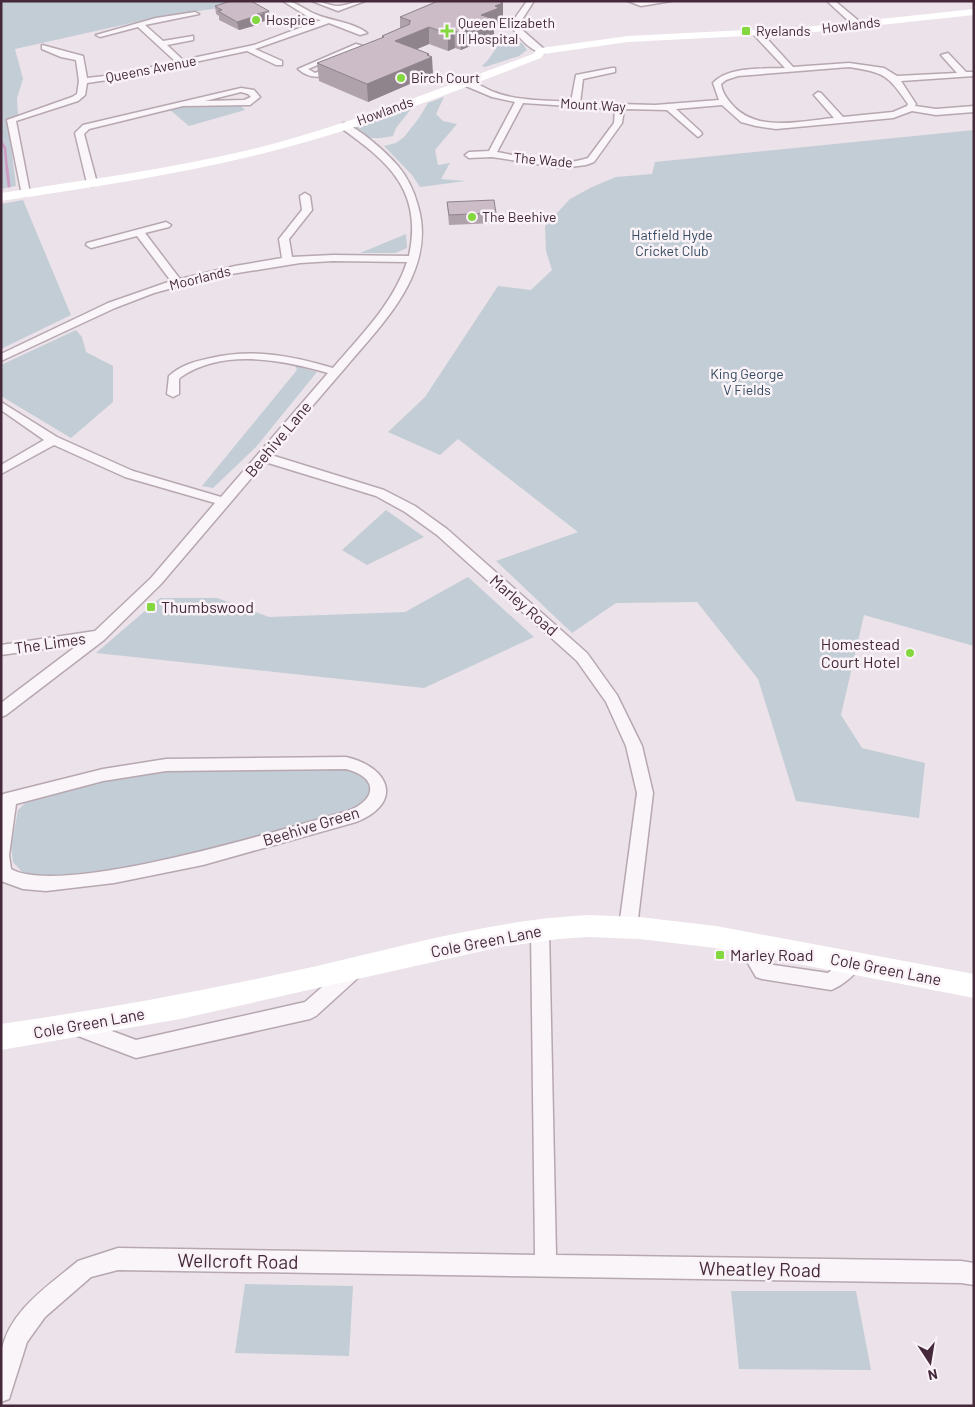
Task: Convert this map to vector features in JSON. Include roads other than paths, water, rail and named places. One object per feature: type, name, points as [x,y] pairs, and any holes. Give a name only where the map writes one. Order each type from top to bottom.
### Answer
[{"type":"street","points":[[286,1],[313,16],[363,32]]},
{"type":"street","points":[[315,1],[338,9],[362,1]]},
{"type":"street","points":[[531,1],[516,19],[515,26],[518,32],[541,51]]},
{"type":"street","points":[[631,1],[641,4],[668,1]]},
{"type":"street","points":[[830,1],[857,24]]},
{"type":"street","name":"Howlands","points":[[1,197],[92,183],[255,152],[344,126],[537,56],[541,51],[655,37],[757,34],[974,12]]},
{"type":"street","points":[[100,35],[156,20],[195,14]]},
{"type":"street","name":"Queens Avenue","points":[[25,193],[11,120],[72,102],[81,95],[83,81],[114,77],[248,49],[329,20]]},
{"type":"street","points":[[140,25],[182,63]]},
{"type":"street","points":[[757,34],[791,70]]},
{"type":"street","points":[[162,44],[190,38]]},
{"type":"street","points":[[342,65],[315,76],[302,69],[359,46]]},
{"type":"street","points":[[45,47],[64,55],[80,58],[83,65],[83,81]]},
{"type":"street","points":[[248,49],[278,63]]},
{"type":"street","points":[[945,55],[964,74]]},
{"type":"street","points":[[910,108],[912,104],[895,79],[881,70],[849,65],[737,74],[723,78],[717,83],[716,90],[743,120],[761,125],[776,126],[893,115],[910,108],[936,112],[974,109]]},
{"type":"street","points":[[575,105],[580,78],[612,70]]},
{"type":"street","points":[[895,79],[974,74]]},
{"type":"street","name":"Mount Way","points":[[464,82],[495,95],[520,100],[575,105],[620,108],[669,107],[725,102]]},
{"type":"street","points":[[92,183],[79,133],[80,130],[86,127],[241,90],[251,92],[256,97],[250,102],[244,103],[183,104]]},
{"type":"street","points":[[818,94],[841,120]]},
{"type":"street","name":"The Wade","points":[[492,154],[520,100]]},
{"type":"street","points":[[669,107],[698,134]]},
{"type":"street","name":"The Wade","points":[[469,155],[492,154],[562,165],[583,163],[591,160],[618,123],[620,108]]},
{"type":"street","name":"Beehive Lane","points":[[1,711],[99,636],[156,580],[336,372],[400,294],[409,274],[416,250],[417,223],[414,207],[404,180],[376,150],[344,126]]},
{"type":"street","points":[[288,261],[284,239],[307,210],[305,196]]},
{"type":"street","points":[[91,245],[166,225]]},
{"type":"street","points":[[140,233],[178,283]]},
{"type":"street","name":"Moorlands","points":[[1,358],[98,311],[178,283],[233,270],[288,261],[353,258],[413,260]]},
{"type":"street","points":[[173,394],[173,378],[181,371],[196,365],[235,356],[260,355],[283,357],[336,372]]},
{"type":"street","points":[[1,404],[53,440],[129,474],[225,502]]},
{"type":"street","points":[[1,470],[53,440]]},
{"type":"street","name":"Marley Road","points":[[263,457],[380,493],[410,509],[442,532],[582,657],[612,699],[634,746],[645,793],[628,927]]},
{"type":"street","name":"The Limes","points":[[1,650],[99,636]]},
{"type":"street","name":"Beehive Green","points":[[346,763],[359,765],[370,772],[375,781],[377,792],[373,804],[363,812],[350,817],[166,868],[64,884],[27,882],[2,875],[1,854],[5,796],[103,775],[176,765],[346,763]]},
{"type":"street","name":"Cole Green Lane","points":[[1,1037],[77,1027],[355,969],[483,939],[540,930],[585,926],[628,927],[685,932],[744,941],[974,986]]},
{"type":"street","points":[[540,930],[546,1265]]},
{"type":"street","points":[[77,1027],[136,1050],[310,1010],[355,969]]},
{"type":"street","name":"Wellcroft Road","points":[[1,1391],[18,1336],[37,1309],[85,1268],[118,1259],[546,1265]]},
{"type":"street","name":"Wheatley Road","points":[[546,1265],[961,1272],[974,1274]]},
{"type":"waterway","points":[[1,142],[5,148],[7,170]]},
{"type":"waterway","points":[[7,169],[9,186]]},
{"type":"place","name":"Hospice","points":[[256,20]]},
{"type":"place","name":"Queen Elizabeth II Hospital","points":[[447,31]]},
{"type":"place","name":"Ryelands","points":[[746,31]]},
{"type":"place","name":"Birch Court","points":[[401,78]]},
{"type":"place","name":"The Beehive","points":[[472,217]]},
{"type":"place","name":"Thumbswood","points":[[151,607]]},
{"type":"place","name":"Homestead Court Hotel","points":[[910,653]]},
{"type":"place","name":"Marley Road","points":[[720,955]]},
{"type":"park label","name":"Hatfield Hyde Cricket Club","points":[[672,244]]},
{"type":"park label","name":"King George V Fields","points":[[747,382]]}]
